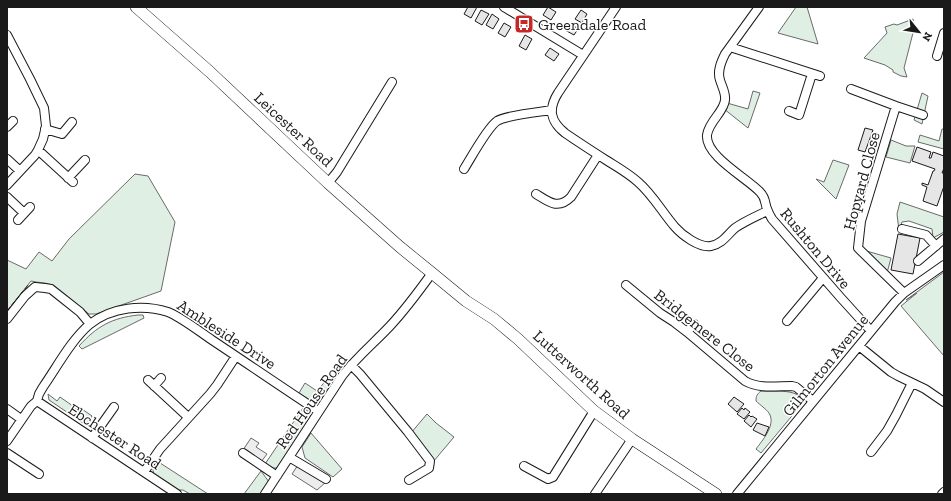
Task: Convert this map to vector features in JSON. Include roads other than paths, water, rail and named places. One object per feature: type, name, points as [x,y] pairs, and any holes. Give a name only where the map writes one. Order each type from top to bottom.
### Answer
[{"type":"main road","name":"Leicester Road","points":[[136,7],[210,72],[328,183],[400,247],[432,273]]},
{"type":"main road","name":"Lutterworth Road","points":[[432,273],[466,301],[494,319],[518,339],[594,411],[632,439],[716,494]]},
{"type":"street","points":[[504,7],[583,55]]},
{"type":"street","points":[[616,7],[553,101],[552,110],[555,123],[559,128],[648,190],[675,227],[682,234],[696,243],[710,246],[718,244],[734,229],[767,211]]},
{"type":"street","points":[[759,7],[730,47],[816,75],[799,115],[789,111]]},
{"type":"street","points":[[937,56],[944,33]]},
{"type":"street","points":[[7,34],[44,108],[46,126],[43,139],[35,155],[7,185]]},
{"type":"street","name":"Rushton Drive","points":[[730,47],[721,62],[719,72],[719,79],[724,89],[724,106],[708,130],[708,145],[713,153],[760,193],[765,200],[767,211],[772,219],[871,331]]},
{"type":"street","points":[[328,183],[337,172],[392,82]]},
{"type":"street","points":[[851,89],[923,115]]},
{"type":"street","name":"Hopyard Close","points":[[896,106],[861,221],[858,248],[904,293]]},
{"type":"street","points":[[464,170],[489,129],[497,121],[507,117],[552,110]]},
{"type":"street","points":[[45,129],[62,134],[72,122]]},
{"type":"street","points":[[38,150],[70,180],[85,160]]},
{"type":"street","points":[[536,194],[554,204],[560,204],[566,201],[571,197],[598,155]]},
{"type":"street","points":[[7,159],[20,171]]},
{"type":"street","points":[[7,197],[27,210],[18,220]]},
{"type":"street","points":[[902,229],[926,235],[936,246]]},
{"type":"street","points":[[918,260],[944,240]]},
{"type":"street","name":"Gilmorton Avenue","points":[[737,494],[894,302],[904,293],[944,265]]},
{"type":"street","name":"Red House Road","points":[[265,494],[342,376],[351,365],[390,327],[416,296],[432,273]]},
{"type":"street","points":[[787,321],[823,278]]},
{"type":"street","name":"Bridgemere Close","points":[[626,285],[660,313],[687,332],[745,381],[760,386],[796,387],[813,401]]},
{"type":"street","points":[[7,319],[25,296],[35,287],[51,289],[80,312],[90,324]]},
{"type":"street","name":"Ambleside Drive","points":[[7,441],[21,419],[37,401],[39,394],[73,343],[90,324],[105,315],[124,309],[142,307],[171,313],[178,317],[318,412]]},
{"type":"street","points":[[687,332],[694,324]]},
{"type":"street","points":[[859,346],[891,372],[924,389],[944,402]]},
{"type":"street","points":[[144,472],[160,449],[217,385],[236,356]]},
{"type":"street","points":[[351,365],[408,432],[430,461],[429,468],[409,480]]},
{"type":"street","points":[[161,378],[151,383],[188,417]]},
{"type":"street","points":[[871,452],[887,431],[912,383]]},
{"type":"street","name":"Ebchester Road","points":[[37,401],[144,472],[168,491],[177,494]]},
{"type":"street","points":[[92,438],[114,407]]},
{"type":"street","points":[[7,409],[21,419]]},
{"type":"street","points":[[524,466],[548,480],[553,477],[594,411]]},
{"type":"street","points":[[595,494],[632,439]]},
{"type":"street","points":[[7,453],[39,474]]},
{"type":"street","points":[[243,453],[278,476]]},
{"type":"street","points":[[289,457],[326,479]]},
{"type":"place","name":"Greendale Road","points":[[524,24]]}]
